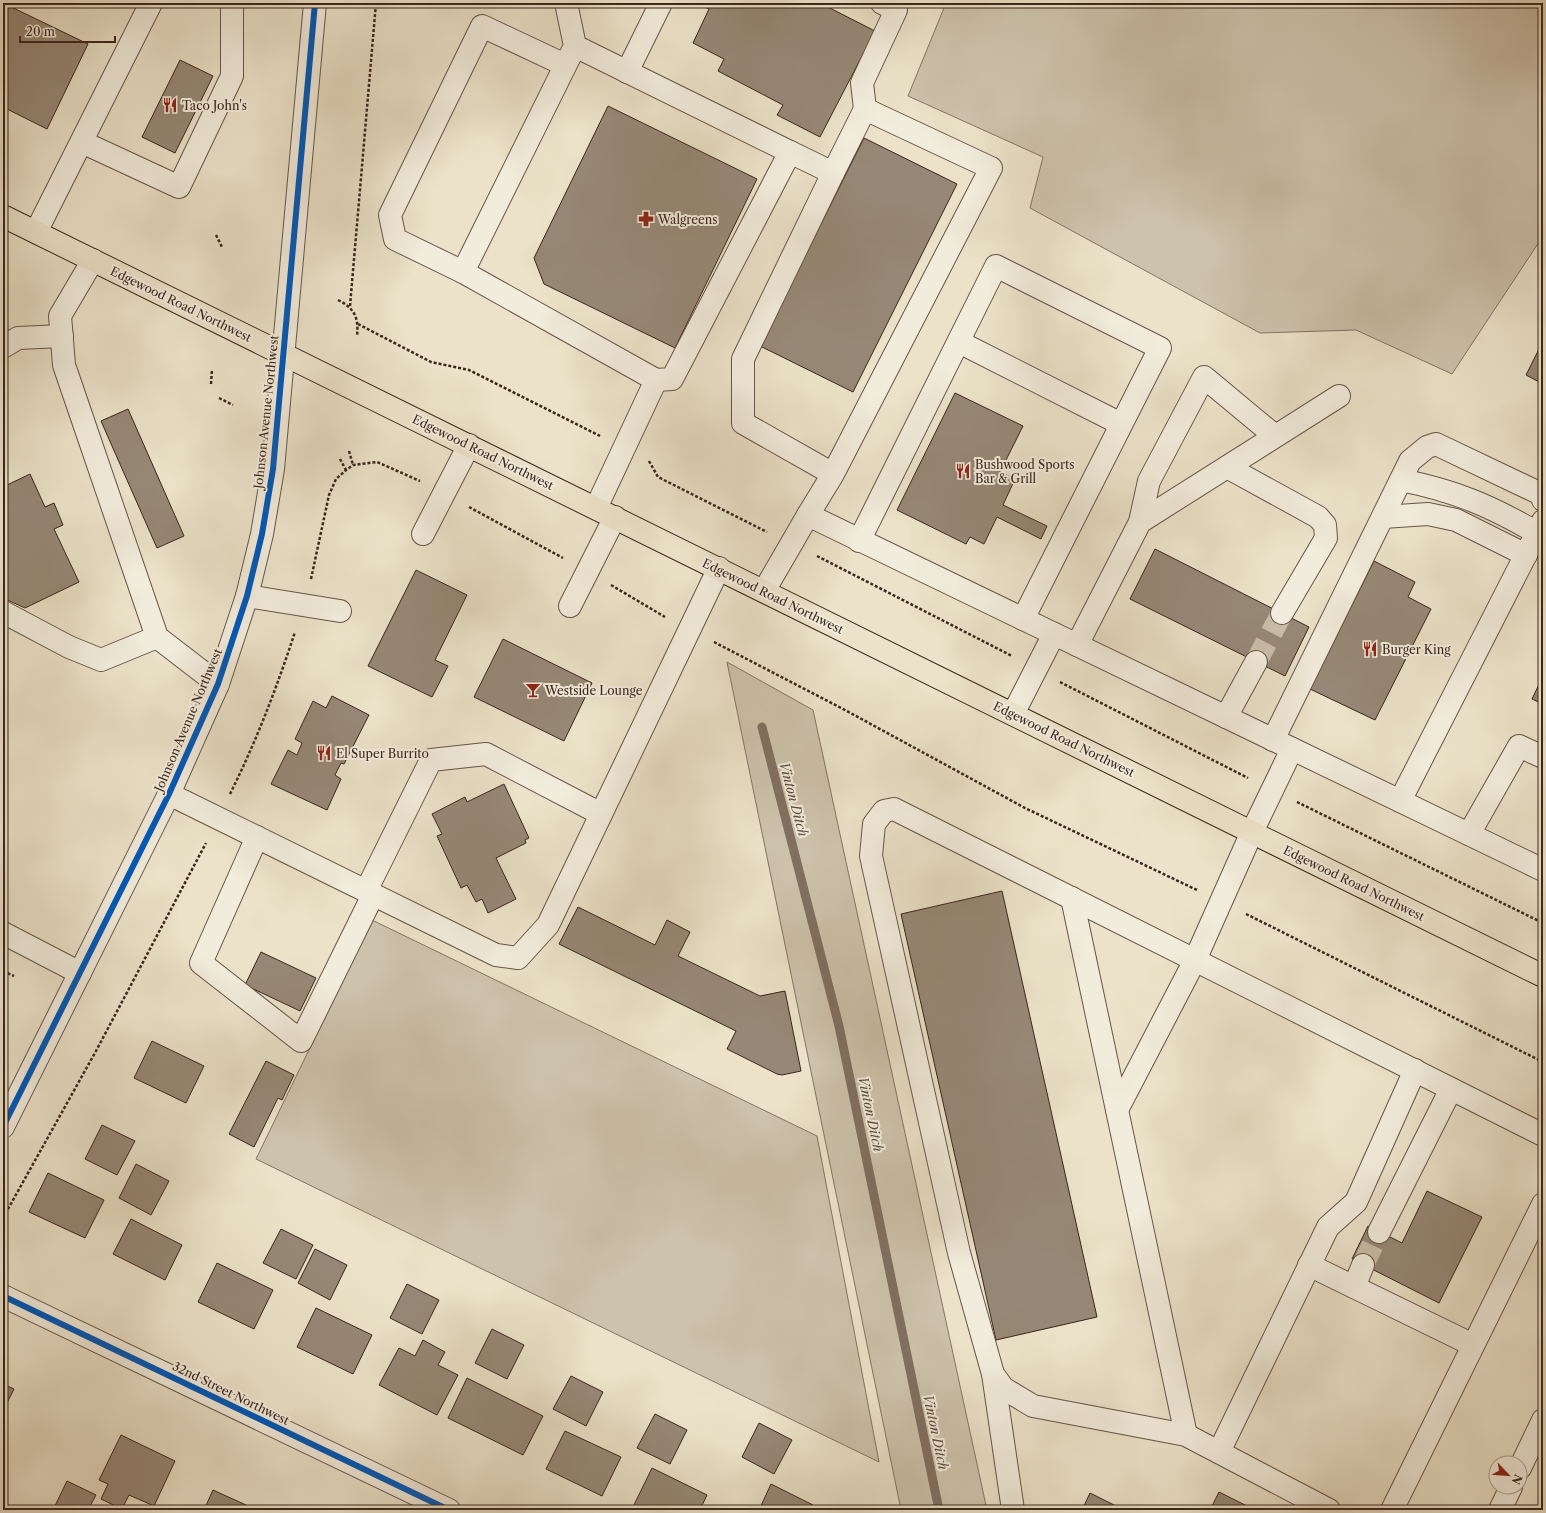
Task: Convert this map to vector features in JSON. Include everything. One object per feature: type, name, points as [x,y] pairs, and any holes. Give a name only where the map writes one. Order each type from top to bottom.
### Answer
[{"type":"main road","name":"Edgewood Road Northwest","points":[[3,216],[1543,976]]},
{"type":"street","points":[[36,232],[151,3]]},
{"type":"street","points":[[82,142],[179,187],[232,76],[232,3]]},
{"type":"street","name":"Johnson Avenue Northwest","points":[[3,1127],[169,794],[218,684],[247,596],[262,534],[273,469],[282,354],[315,3]]},
{"type":"street","points":[[463,272],[575,46],[566,3]]},
{"type":"street","points":[[627,72],[661,3]]},
{"type":"street","points":[[833,474],[743,423],[743,359],[865,109],[862,83],[896,10],[882,3]]},
{"type":"street","points":[[565,65],[482,26],[390,215],[394,239],[463,272],[656,380],[672,379],[790,152]]},
{"type":"street","points":[[575,46],[833,172]]},
{"type":"street","points":[[764,591],[833,474],[990,168],[865,109]]},
{"type":"street","points":[[93,260],[60,316],[64,366],[157,637],[218,684]]},
{"type":"street","points":[[859,540],[996,266],[1160,348],[1024,619]]},
{"type":"street","points":[[3,348],[18,338],[62,336]]},
{"type":"street","points":[[959,342],[1121,424]]},
{"type":"street","points":[[1077,646],[1140,522],[1149,481],[1204,377],[1275,436]]},
{"type":"street","points":[[570,606],[588,572],[624,448],[656,380]]},
{"type":"street","points":[[1140,522],[1339,396]]},
{"type":"street","points":[[1117,1110],[1195,960],[1272,790],[1282,744],[1383,517],[1410,461],[1427,447],[1436,444],[1541,494],[1543,500]]},
{"type":"street","points":[[423,534],[469,445]]},
{"type":"street","points":[[1227,467],[1318,517],[1325,525],[1326,538],[1282,613]]},
{"type":"street","points":[[1400,801],[1540,527],[1507,516],[1476,500],[1435,487],[1401,480]]},
{"type":"street","points":[[1383,517],[1428,514],[1456,520],[1526,555]]},
{"type":"street","points":[[808,515],[1543,870]]},
{"type":"street","points":[[169,794],[496,955],[518,958],[548,925],[718,568]]},
{"type":"street","points":[[247,596],[340,611]]},
{"type":"street","points":[[3,612],[69,647],[101,660],[157,637]]},
{"type":"street","points":[[1013,714],[1054,634]]},
{"type":"street","points":[[1226,717],[1256,662]]},
{"type":"street","points":[[1469,834],[1520,746],[1543,757]]},
{"type":"street","points":[[257,837],[201,963],[301,1041],[431,760],[486,754],[601,814]]},
{"type":"street","points":[[1013,1510],[993,1374],[959,1253],[871,856],[874,824],[884,811],[894,809],[1543,1135]]},
{"type":"street","points":[[1072,898],[1186,1435]]},
{"type":"street","points":[[3,933],[80,973]]},
{"type":"street","points":[[1218,1452],[1308,1265],[1328,1227],[1356,1202],[1415,1070]]},
{"type":"street","points":[[1379,1232],[1451,1089]]},
{"type":"street","points":[[1392,1510],[1543,1204]]},
{"type":"street","points":[[1308,1265],[1473,1345]]},
{"type":"street","points":[[1354,1287],[1363,1265]]},
{"type":"street","name":"32nd Street Northwest","points":[[3,1296],[449,1510]]},
{"type":"street","points":[[993,1374],[1003,1388],[1033,1406],[1186,1435],[1329,1510]]},
{"type":"street","points":[[1526,1455],[1543,1420]]},
{"type":"street","points":[[1500,1510],[1507,1495]]},
{"type":"path","points":[[357,336],[358,324],[350,306],[376,3]]},
{"type":"path","points":[[216,235],[222,247]]},
{"type":"path","points":[[338,300],[350,306]]},
{"type":"path","points":[[358,324],[431,362],[469,370],[624,448],[650,462],[658,477],[1036,669],[1180,745],[1543,923]]},
{"type":"path","points":[[211,384],[212,369]]},
{"type":"path","points":[[219,398],[233,405]]},
{"type":"path","points":[[349,451],[354,465]]},
{"type":"path","points":[[340,459],[346,470]]},
{"type":"path","points":[[3,1218],[96,1051],[218,818],[244,765],[281,675],[303,606],[329,495],[336,479],[354,465],[377,462],[406,474],[529,538],[689,630],[845,710],[1025,808],[1221,902],[1543,1062]]},
{"type":"path","points":[[3,971],[14,976]]},
{"type":"shaded area","points":[[946,3],[1543,3],[1543,236],[1452,374],[1356,330],[1260,333],[1030,208],[1043,157],[908,96]]},
{"type":"shaded area","points":[[727,662],[813,710],[987,1510],[901,1510]]},
{"type":"shaded area","points":[[372,920],[817,1136],[879,1462],[256,1159]]},
{"type":"building","points":[[3,3],[88,44],[47,129],[3,107]]},
{"type":"building","points":[[697,3],[820,3],[875,31],[820,137],[777,115],[783,105],[718,71],[724,59],[693,43],[709,9]]},
{"type":"building","points":[[180,60],[213,76],[175,153],[142,137]]},
{"type":"building","name":"Walgreens","points":[[608,106],[757,179],[675,348],[544,284],[534,258]]},
{"type":"building","points":[[864,138],[957,184],[853,392],[760,346]]},
{"type":"building","points":[[1541,345],[1543,346],[1543,384],[1526,375]]},
{"type":"building","points":[[955,393],[1023,426],[1000,472],[1015,479],[1003,505],[1047,526],[1041,539],[997,517],[984,544],[970,537],[966,544],[897,510]]},
{"type":"building","points":[[128,409],[184,536],[157,548],[101,421]]},
{"type":"building","points":[[30,474],[45,507],[54,503],[63,525],[54,529],[79,582],[25,608],[3,598],[3,487]]},
{"type":"building","points":[[1155,549],[1309,627],[1285,676],[1130,599]]},
{"type":"building","name":"Burger King","points":[[1374,561],[1415,582],[1408,597],[1431,609],[1375,720],[1310,689]]},
{"type":"building","points":[[416,570],[467,595],[435,660],[448,666],[432,697],[368,666]]},
{"type":"building","name":"Westside Lounge","points":[[503,639],[592,683],[564,741],[474,697]]},
{"type":"building","points":[[1543,676],[1543,704],[1532,699]]},
{"type":"building","name":"El Super Burrito","points":[[332,696],[369,715],[344,764],[341,763],[335,775],[341,779],[327,810],[271,784],[288,750],[297,755],[302,743],[295,739],[313,701],[326,708]]},
{"type":"building","points":[[504,784],[529,838],[525,840],[526,843],[496,858],[516,899],[488,913],[482,899],[476,902],[467,885],[461,888],[437,836],[442,834],[432,814],[465,797],[467,802]]},
{"type":"building","points":[[1002,891],[1097,1317],[996,1340],[901,914]]},
{"type":"building","points":[[578,907],[655,945],[667,920],[690,932],[678,956],[760,996],[785,991],[801,1071],[782,1075],[777,1074],[727,1049],[736,1031],[559,944]]},
{"type":"building","points":[[261,952],[316,978],[300,1011],[245,985]]},
{"type":"building","points":[[152,1041],[204,1066],[186,1103],[134,1078]]},
{"type":"building","points":[[266,1061],[294,1075],[282,1100],[278,1098],[254,1147],[229,1134]]},
{"type":"building","points":[[102,1125],[135,1141],[117,1175],[85,1159]]},
{"type":"building","points":[[136,1164],[169,1181],[151,1215],[119,1198]]},
{"type":"building","points":[[48,1173],[104,1200],[85,1238],[29,1212]]},
{"type":"building","points":[[1427,1191],[1482,1217],[1439,1303],[1352,1259],[1368,1226],[1402,1243]]},
{"type":"building","points":[[131,1219],[182,1245],[165,1280],[113,1254]]},
{"type":"building","points":[[281,1229],[313,1245],[296,1279],[263,1263]]},
{"type":"building","points":[[315,1249],[347,1265],[330,1300],[298,1283]]},
{"type":"building","points":[[217,1263],[273,1290],[254,1329],[198,1302]]},
{"type":"building","points":[[407,1284],[439,1300],[422,1334],[390,1318]]},
{"type":"building","points":[[316,1308],[372,1335],[353,1374],[297,1347]]},
{"type":"building","points":[[492,1329],[524,1345],[507,1379],[475,1363]]},
{"type":"building","points":[[423,1340],[445,1352],[438,1365],[458,1375],[437,1415],[379,1385],[399,1348],[415,1356]]},
{"type":"building","points":[[571,1376],[603,1392],[586,1426],[553,1409]]},
{"type":"building","points":[[467,1378],[543,1416],[523,1455],[448,1418]]},
{"type":"building","points":[[3,1384],[14,1389],[3,1411]]},
{"type":"building","points":[[655,1414],[687,1430],[670,1464],[637,1448]]},
{"type":"building","points":[[759,1423],[792,1440],[774,1474],[742,1457]]},
{"type":"building","points":[[565,1431],[621,1457],[602,1496],[546,1469]]},
{"type":"building","points":[[121,1435],[175,1461],[154,1506],[129,1495],[122,1509],[101,1499],[108,1484],[99,1480]]},
{"type":"building","points":[[652,1468],[707,1495],[700,1510],[639,1510],[633,1507]]},
{"type":"building","points":[[67,1481],[96,1495],[88,1510],[53,1510]]},
{"type":"building","points":[[771,1484],[813,1505],[811,1510],[759,1510]]},
{"type":"building","points":[[213,1490],[257,1510],[204,1510]]},
{"type":"building","points":[[1219,1492],[1255,1510],[1210,1510]]},
{"type":"building","points":[[1090,1493],[1124,1510],[1082,1510]]},
{"type":"building","points":[[1543,1497],[1543,1510],[1537,1510]]},
{"type":"waterway","name":"Vinton Ditch","points":[[762,727],[839,1026],[939,1510]]},
{"type":"tunnel","points":[[1256,662],[1282,613]]},
{"type":"tunnel","points":[[1363,1265],[1379,1232]]},
{"type":"cycle path","points":[[3,1127],[169,794],[218,684],[247,596],[262,534],[273,469],[315,3]]},
{"type":"cycle path","points":[[3,1296],[449,1510]]},
{"type":"place","name":"Taco John's","points":[[170,105]]},
{"type":"place","name":"Walgreens","points":[[646,219]]},
{"type":"place","name":"Bushwood Sports Bar & Grill","points":[[963,471]]},
{"type":"place","name":"Burger King","points":[[1370,649]]},
{"type":"place","name":"Westside Lounge","points":[[533,690]]},
{"type":"place","name":"El Super Burrito","points":[[324,753]]}]
